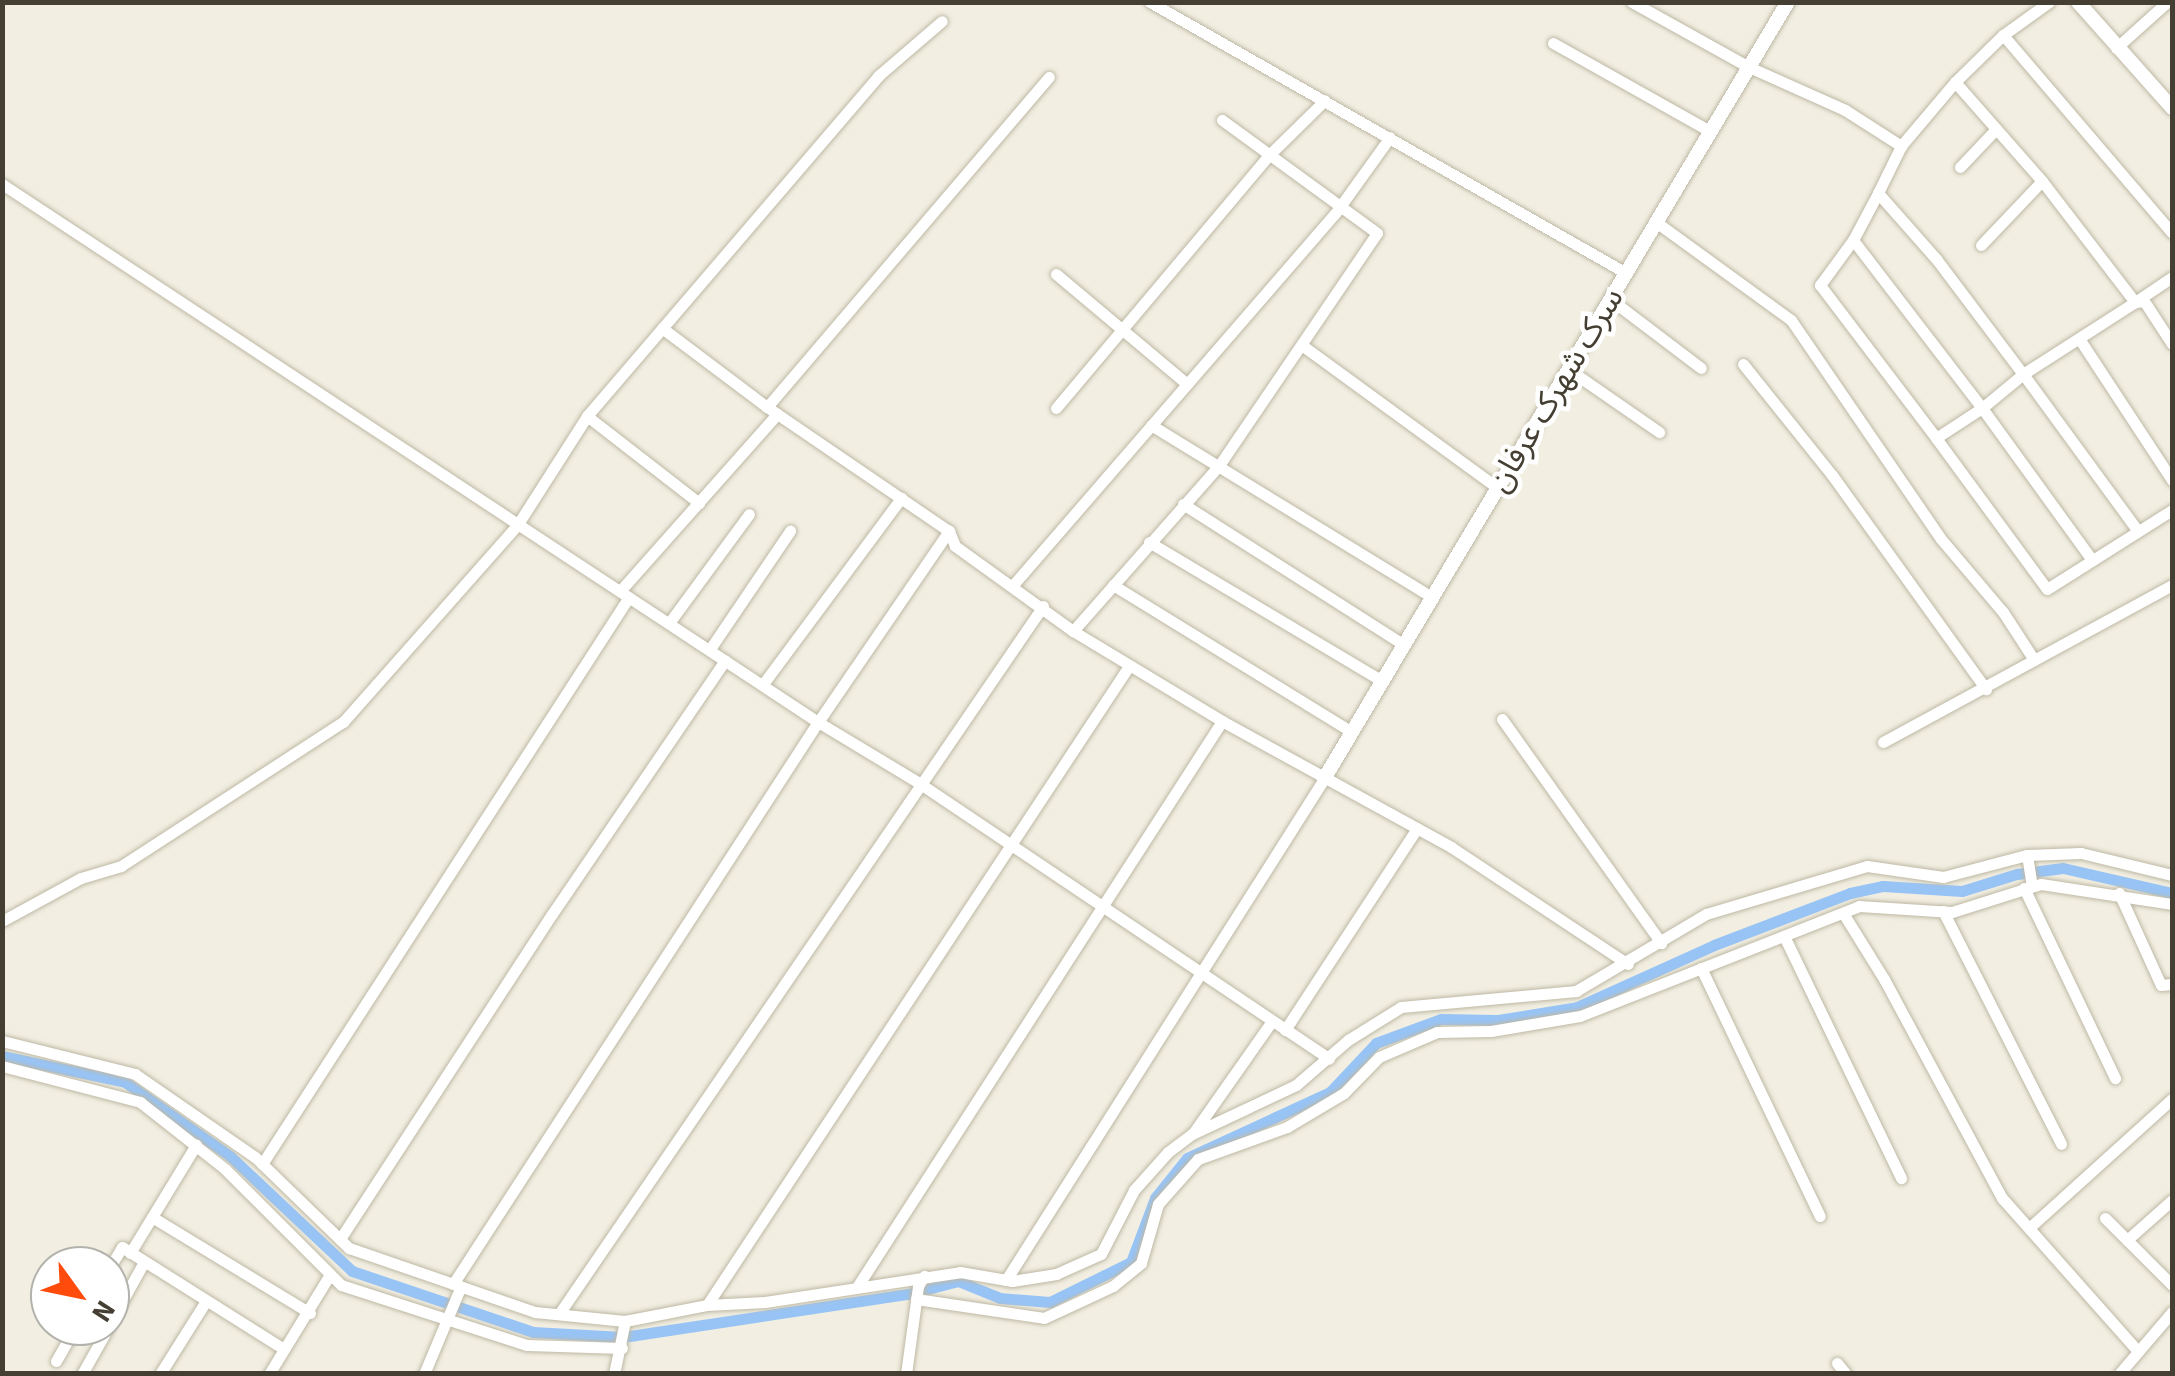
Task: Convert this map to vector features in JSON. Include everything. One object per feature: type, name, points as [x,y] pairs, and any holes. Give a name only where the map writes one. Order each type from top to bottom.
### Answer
[{"type":"street","points":[[1150,2],[1626,272]]},
{"type":"street","points":[[1632,2],[1749,67],[1845,110],[1901,146]]},
{"type":"street","name":"سرک شهرک عرفان","points":[[1324,779],[1788,2]]},
{"type":"street","points":[[2050,2],[2003,35],[1955,82],[1901,146],[1853,240],[1820,284],[2048,589],[2172,510]]},
{"type":"street","points":[[2078,2],[2172,108]]},
{"type":"street","points":[[2116,48],[2167,2]]},
{"type":"street","points":[[2,921],[81,878],[121,866],[343,722],[518,524],[587,416],[662,328],[878,76],[942,21]]},
{"type":"street","points":[[2003,35],[2172,233]]},
{"type":"street","points":[[1553,43],[1710,131]]},
{"type":"street","points":[[262,1164],[624,594],[1049,78]]},
{"type":"street","points":[[1955,82],[2042,181],[2135,302]]},
{"type":"street","points":[[1056,408],[1269,155],[1325,100]]},
{"type":"street","points":[[1072,630],[1220,464],[1304,346],[1377,233],[1222,120]]},
{"type":"street","points":[[1960,167],[1996,129]]},
{"type":"street","points":[[1013,585],[1340,208],[1390,137]]},
{"type":"street","points":[[1981,245],[2042,181]]},
{"type":"street","points":[[2,184],[818,722],[919,783],[1329,1059]]},
{"type":"street","points":[[1878,194],[1938,260],[2137,530]]},
{"type":"street","points":[[1656,222],[1791,320],[1941,540],[2003,612],[2034,660]]},
{"type":"street","points":[[1853,240],[2092,560]]},
{"type":"street","points":[[1056,274],[1186,384]]},
{"type":"street","points":[[1936,438],[1982,408],[2023,374],[2172,278]]},
{"type":"street","points":[[1610,300],[1701,368]]},
{"type":"street","points":[[2135,302],[2144,301],[2172,344]]},
{"type":"street","points":[[662,328],[772,410],[949,530],[955,546],[1072,630],[1222,721],[1417,828],[1628,964]]},
{"type":"street","points":[[2080,340],[2172,480]]},
{"type":"street","points":[[1304,346],[1498,488]]},
{"type":"street","points":[[1742,364],[1832,474],[1986,689]]},
{"type":"street","points":[[1568,369],[1659,432]]},
{"type":"street","points":[[587,416],[699,503]]},
{"type":"street","points":[[1151,424],[1432,597]]},
{"type":"street","points":[[762,684],[901,498]]},
{"type":"street","points":[[1183,504],[1404,645]]},
{"type":"street","points":[[669,623],[749,514]]},
{"type":"street","points":[[424,1374],[457,1285],[818,722],[949,530]]},
{"type":"street","points":[[710,650],[790,531]]},
{"type":"street","points":[[1149,542],[1382,682]]},
{"type":"street","points":[[1112,584],[1352,732]]},
{"type":"street","points":[[1883,742],[2172,585]]},
{"type":"street","points":[[560,1311],[1042,606]]},
{"type":"street","points":[[340,1239],[552,914],[725,660]]},
{"type":"street","points":[[708,1304],[1129,666]]},
{"type":"street","points":[[1502,719],[1661,943]]},
{"type":"street","points":[[857,1287],[1222,721]]},
{"type":"street","points":[[1006,1280],[1324,779]]},
{"type":"street","points":[[1285,1030],[1417,828]]},
{"type":"street","points":[[1192,1134],[1296,1085],[1348,1040],[1401,1008],[1576,991],[1628,964],[1706,914],[1866,866],[1943,877],[2027,855],[2081,853],[2172,875]]},
{"type":"street","points":[[2027,855],[2028,887],[2115,1078]]},
{"type":"street","points":[[916,1299],[1044,1318],[1113,1286],[1141,1263],[1158,1204],[1198,1159],[1287,1127],[1344,1094],[1379,1057],[1436,1032],[1491,1032],[1582,1016],[1843,913],[1872,906],[1952,912],[2028,887],[2120,894],[2172,904]]},
{"type":"street","points":[[2120,894],[2160,985],[2172,984]]},
{"type":"street","points":[[1943,911],[2061,1144]]},
{"type":"street","points":[[1843,913],[1884,980],[2002,1198],[2138,1351]]},
{"type":"street","points":[[1784,936],[1902,1178]]},
{"type":"street","points":[[1701,968],[1820,1216]]},
{"type":"street","points":[[1576,991],[1582,1016]]},
{"type":"street","points":[[2,1040],[135,1074],[262,1164],[349,1248],[535,1312],[560,1311],[625,1325],[708,1304],[765,1302],[960,1272],[1006,1280],[1056,1274],[1100,1254],[1134,1190],[1192,1134],[1272,1021]]},
{"type":"street","points":[[2,1066],[109,1090],[140,1102],[225,1168],[341,1284],[527,1345],[622,1348]]},
{"type":"street","points":[[2029,1228],[2172,1099]]},
{"type":"street","points":[[196,1146],[130,1253],[284,1349]]},
{"type":"street","points":[[2127,1240],[2172,1200]]},
{"type":"street","points":[[152,1217],[308,1312]]},
{"type":"street","points":[[2106,1218],[2172,1285]]},
{"type":"street","points":[[130,1287],[144,1262]]},
{"type":"street","points":[[268,1374],[330,1276]]},
{"type":"street","points":[[906,1374],[921,1281]]},
{"type":"street","points":[[160,1374],[206,1301]]},
{"type":"street","points":[[2119,1374],[2172,1312]]},
{"type":"street","points":[[614,1374],[625,1325]]},
{"type":"street","points":[[56,1361],[65,1346]]},
{"type":"street","points":[[82,1374],[97,1346]]},
{"type":"street","points":[[1837,1362],[1846,1374]]},
{"type":"waterway","points":[[2,1056],[125,1082],[230,1156],[352,1271],[533,1332],[623,1337],[908,1294],[958,1281],[1000,1298],[1050,1302],[1131,1262],[1155,1198],[1187,1158],[1330,1092],[1376,1043],[1441,1019],[1498,1020],[1577,1007],[1714,945],[1850,893],[1883,886],[1962,891],[2017,874],[2063,868],[2172,893]]}]
